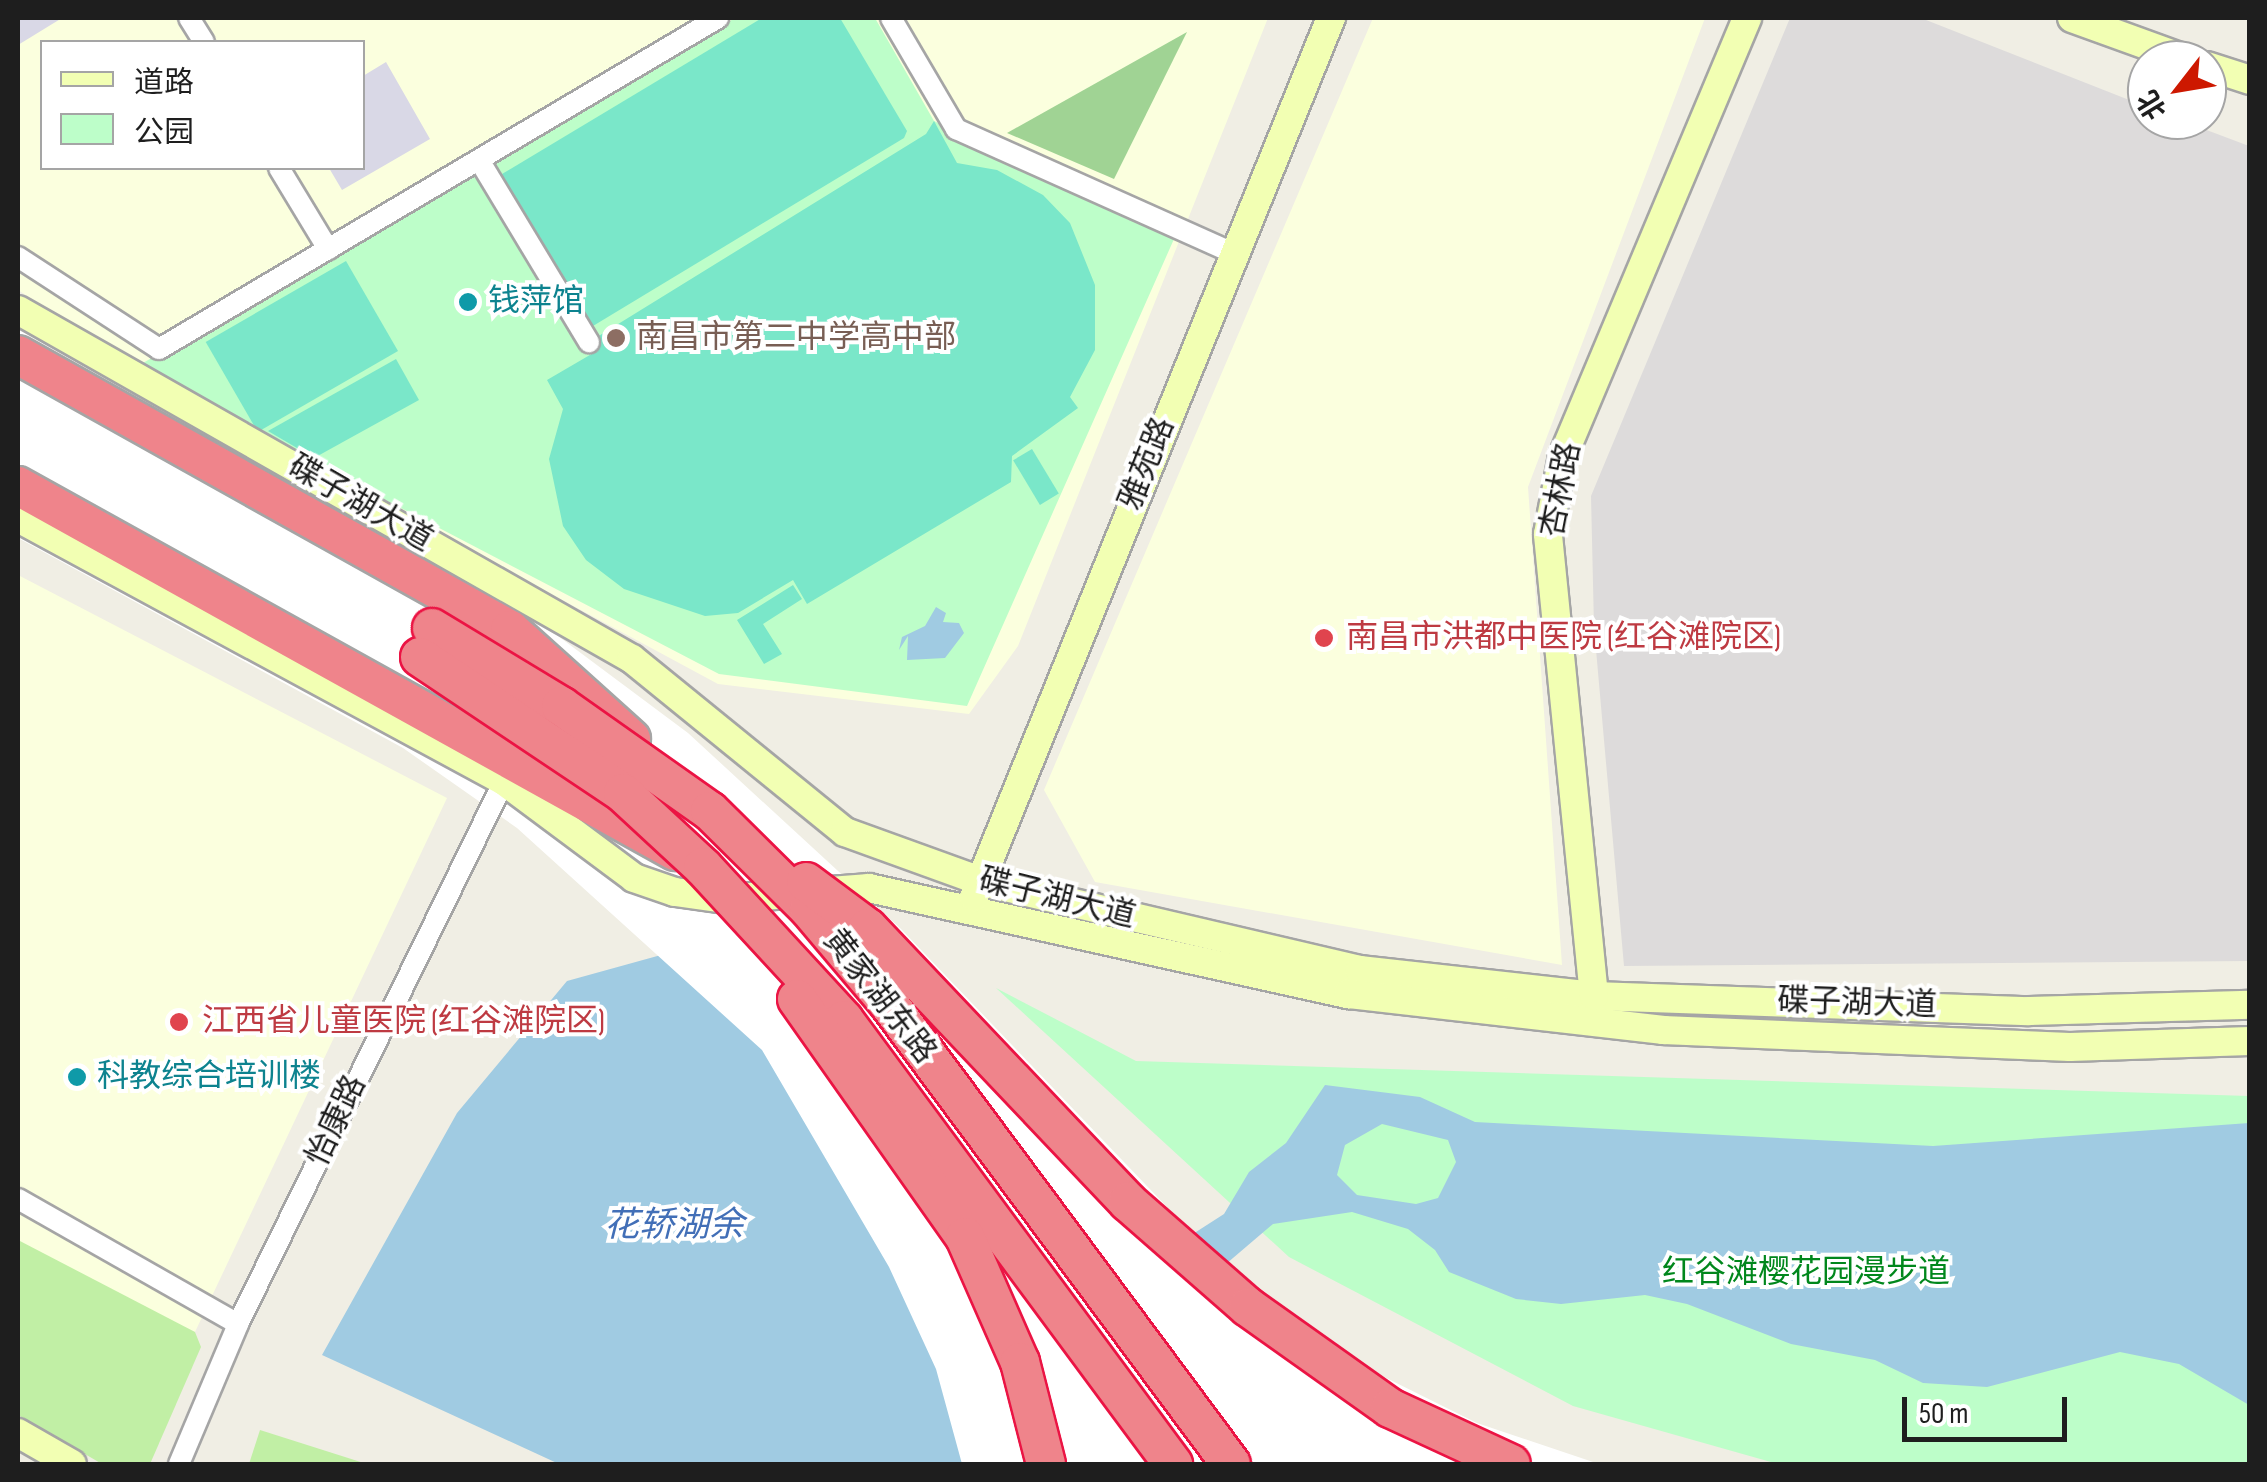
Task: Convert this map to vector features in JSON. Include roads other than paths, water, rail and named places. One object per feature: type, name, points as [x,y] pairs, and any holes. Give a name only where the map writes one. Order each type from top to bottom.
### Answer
[{"type":"highway","points":[[18,355],[510,630],[710,811],[868,928],[1128,1202],[1248,1307],[1390,1408],[1511,1464]]},
{"type":"highway","points":[[18,486],[703,867],[964,1237],[1020,1362],[1046,1464]]},
{"type":"highway","name":"黄家湖东路","points":[[1173,1464],[844,1020],[703,867],[623,793],[426,642],[561,706],[710,811],[809,910],[889,1004],[1231,1464]]},
{"type":"main road","name":"雅苑路","points":[[968,912],[1330,18]]},
{"type":"main road","name":"杏林路","points":[[1594,996],[1548,534],[1563,456],[1748,18]]},
{"type":"main road","points":[[2072,18],[2112,26],[2143,40]]},
{"type":"main road","name":"碟子湖大道","points":[[18,310],[632,659],[845,832],[980,880],[1360,970],[1594,996],[2029,1011],[2250,1005]]},
{"type":"main road","name":"碟子湖大道","points":[[18,518],[504,781],[634,878],[675,892],[725,899],[869,888],[1348,994],[1663,1030],[2070,1046],[2250,1041]]},
{"type":"main road","points":[[18,1433],[72,1464]]},
{"type":"street","points":[[189,18],[203,40]]},
{"type":"street","points":[[18,257],[160,348],[718,18]]},
{"type":"street","points":[[891,18],[956,129],[1234,253]]},
{"type":"street","points":[[479,160],[590,342]]},
{"type":"street","points":[[279,170],[328,250]]},
{"type":"street","name":"怡康路","points":[[179,1464],[238,1324],[504,781]]},
{"type":"street","points":[[18,1200],[238,1324]]},
{"type":"water","points":[[936,607],[946,613],[943,622],[959,623],[964,633],[945,658],[907,660],[908,636],[899,650],[902,637],[925,626]]},
{"type":"water","name":"花轿湖余","points":[[708,942],[1115,1284],[1224,1214],[1249,1172],[1286,1143],[1325,1085],[1420,1097],[1475,1122],[1933,1146],[2249,1123],[2249,1405],[2179,1364],[2120,1352],[1987,1387],[1923,1383],[1875,1360],[1791,1344],[1687,1304],[1645,1295],[1561,1304],[1516,1299],[1449,1272],[1435,1250],[1408,1229],[1352,1212],[1273,1224],[1159,1321],[1337,1464],[559,1464],[322,1355],[457,1113],[567,981]],"holes":[[[1382,1124],[1448,1140],[1456,1162],[1438,1198],[1416,1204],[1357,1195],[1337,1175],[1345,1145]]]},
{"type":"place","name":"钱萍馆","points":[[468,302]]},
{"type":"place","name":"南昌市第二中学高中部","points":[[616,338]]},
{"type":"place","name":"南昌市洪都中医院 (红谷滩院区)","points":[[1324,638]]},
{"type":"place","name":"江西省儿童医院 (红谷滩院区)","points":[[179,1022]]},
{"type":"place","name":"科教综合培训楼","points":[[77,1077]]},
{"type":"park label","name":"红谷滩樱花园漫步道","points":[[1806,1273]]}]
